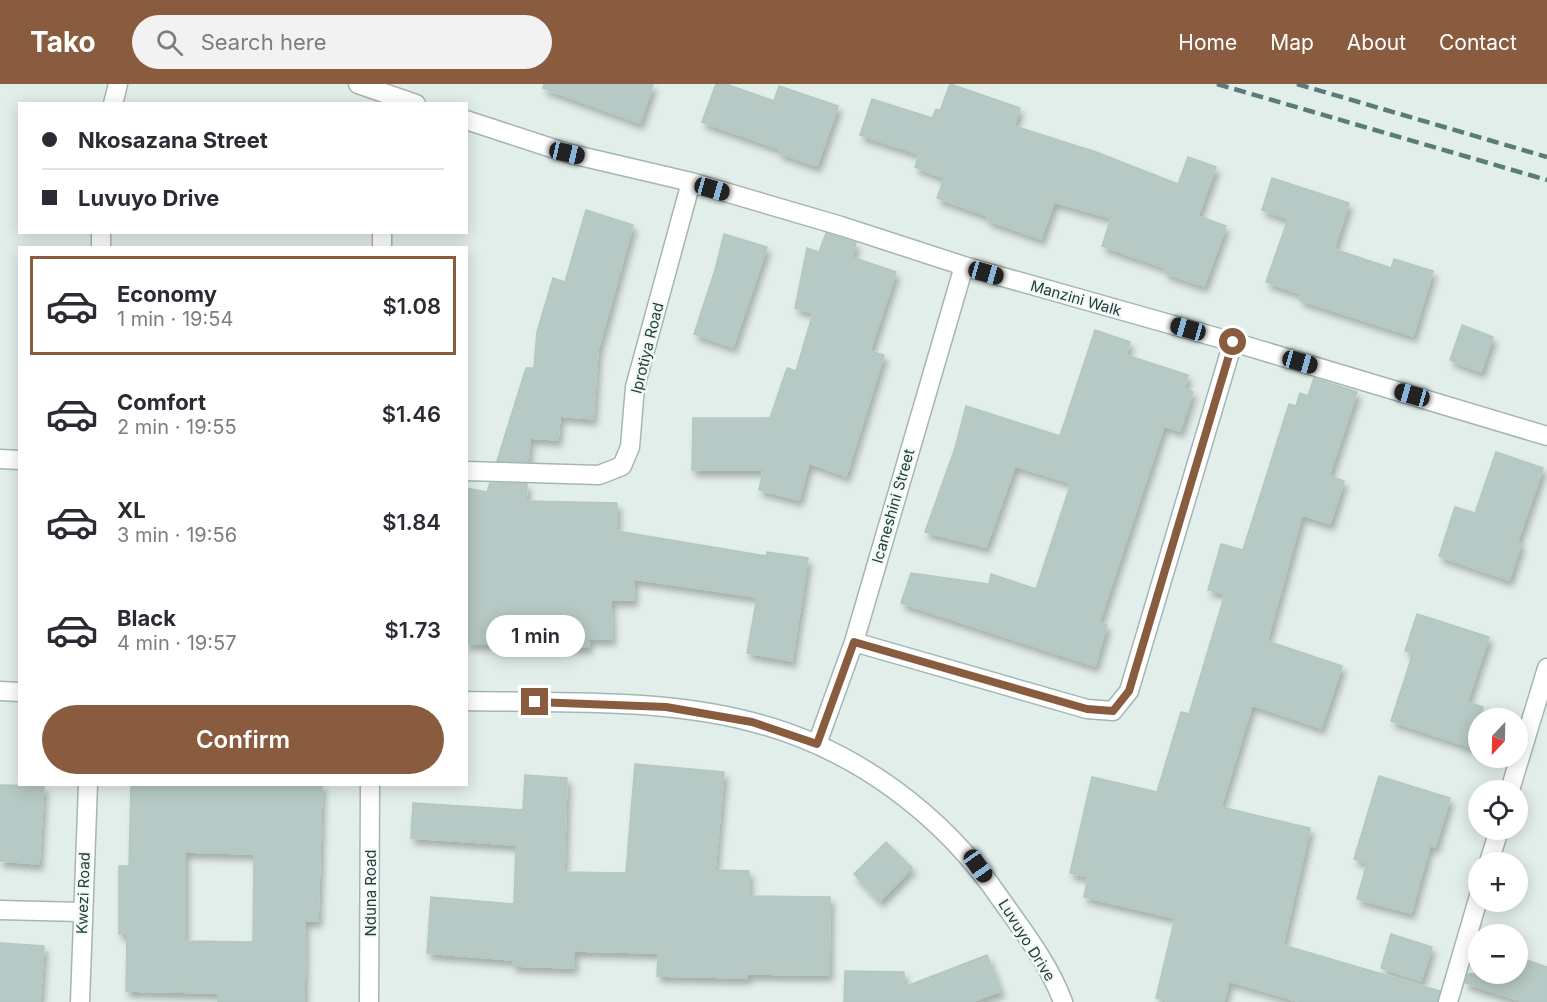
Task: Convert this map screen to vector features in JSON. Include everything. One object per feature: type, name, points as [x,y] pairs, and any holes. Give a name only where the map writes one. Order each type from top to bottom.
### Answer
[{"type":"street","points":[[114,102],[118,84]]},
{"type":"street","points":[[358,84],[410,102]]},
{"type":"street","name":"Manzini Walk","points":[[468,121],[567,153],[691,182],[842,226],[964,266],[1233,342],[1547,435]]},
{"type":"street","name":"Iprotiya Road","points":[[468,471],[599,475],[622,466],[630,447],[635,387],[691,182]]},
{"type":"street","name":"Icaneshini Street","points":[[817,744],[854,642],[964,266]]},
{"type":"street","points":[[854,642],[1087,709],[1113,711],[1129,691],[1233,342]]},
{"type":"street","points":[[0,459],[18,460]]},
{"type":"street","points":[[1513,780],[1547,668]]},
{"type":"street","points":[[0,692],[18,692]]},
{"type":"street","name":"Luvuyo Drive","points":[[468,701],[666,707],[752,722],[817,744],[859,765],[918,807],[978,866],[1027,938],[1063,1002]]},
{"type":"street","name":"Kwezi Road","points":[[80,1002],[81,912],[88,786]]},
{"type":"street","name":"Nduna Road","points":[[369,1002],[370,786]]},
{"type":"street","points":[[0,910],[81,912]]},
{"type":"street","points":[[1448,1002],[1474,912]]},
{"type":"building","points":[[544,84],[653,84],[640,123],[543,88]]},
{"type":"building","points":[[716,84],[726,84],[774,101],[779,86],[838,106],[817,166],[779,153],[780,149],[702,122]]},
{"type":"building","points":[[950,84],[1020,108],[1014,126],[1096,152],[1178,184],[1188,157],[1216,167],[1198,216],[1226,226],[1204,286],[1165,273],[1166,268],[1102,246],[1111,218],[1054,202],[1041,239],[987,220],[988,216],[937,198],[944,178],[915,167],[919,154],[860,135],[872,99],[932,118],[936,109],[940,111]]},
{"type":"building","points":[[1272,178],[1349,203],[1334,249],[1391,268],[1394,259],[1433,271],[1413,336],[1300,300],[1301,294],[1266,282],[1288,219],[1262,210]]},
{"type":"building","points":[[586,210],[633,225],[598,350],[593,419],[560,416],[558,440],[530,438],[528,462],[497,461],[526,368],[534,368],[537,332],[553,278],[565,282]]},
{"type":"building","points":[[826,233],[856,243],[852,257],[896,272],[870,351],[884,355],[846,476],[809,463],[799,500],[759,490],[763,470],[692,470],[693,418],[770,418],[787,368],[796,371],[813,313],[795,308],[807,248],[819,252]]},
{"type":"building","points":[[724,234],[767,247],[733,347],[694,334]]},
{"type":"building","points":[[1462,325],[1493,337],[1481,372],[1450,360]]},
{"type":"building","points":[[1095,330],[1130,342],[1126,355],[1188,375],[1184,389],[1193,392],[1180,431],[1164,426],[1099,623],[1107,625],[1095,666],[901,603],[911,573],[989,584],[991,574],[1036,589],[1071,483],[1015,466],[986,547],[925,532],[955,448],[966,406],[1060,436]]},
{"type":"building","points":[[1314,378],[1357,392],[1329,476],[1344,481],[1330,524],[1302,515],[1267,641],[1342,666],[1321,728],[1252,705],[1221,807],[1310,828],[1283,945],[1440,991],[1437,1002],[1301,1002],[1229,981],[1224,1002],[1172,1002],[1156,998],[1175,918],[1084,897],[1088,877],[1070,873],[1092,777],[1157,792],[1181,712],[1189,714],[1225,594],[1208,590],[1221,544],[1243,550],[1289,404],[1296,406],[1300,393],[1308,396]]},
{"type":"building","points":[[1496,452],[1543,468],[1517,543],[1521,544],[1509,580],[1439,556],[1455,507],[1475,513]]},
{"type":"building","points":[[490,483],[527,484],[526,501],[617,503],[617,531],[766,556],[767,552],[808,558],[792,661],[747,653],[757,597],[634,579],[634,600],[611,600],[612,639],[588,639],[589,647],[496,648],[496,644],[468,644],[468,488],[487,492]]},
{"type":"building","points":[[1417,614],[1489,637],[1467,702],[1483,707],[1468,708],[1468,746],[1391,721],[1413,653],[1405,651]]},
{"type":"building","points":[[635,764],[724,772],[715,870],[749,871],[749,896],[830,897],[829,975],[747,974],[747,978],[657,976],[658,953],[574,951],[574,968],[513,966],[513,960],[427,953],[431,897],[514,904],[516,845],[411,838],[413,803],[523,810],[525,775],[567,778],[564,872],[626,873]]},
{"type":"building","points":[[1379,776],[1450,798],[1435,847],[1430,845],[1411,913],[1357,899],[1367,863],[1354,859]]},
{"type":"building","points":[[0,785],[44,786],[39,864],[0,861]]},
{"type":"building","points":[[131,786],[322,786],[318,921],[305,921],[304,1002],[218,1002],[218,993],[126,991],[127,934],[119,934],[119,866],[129,866]],"holes":[[[185,852],[254,854],[253,942],[185,941]]]},
{"type":"building","points":[[886,842],[912,868],[880,901],[854,874]]},
{"type":"building","points":[[1391,934],[1432,947],[1421,981],[1381,968]]},
{"type":"building","points":[[0,943],[44,946],[40,1002],[0,1002]]},
{"type":"building","points":[[987,955],[1001,991],[971,1002],[844,1002],[845,971],[904,972],[904,987]]},
{"type":"building","points":[[1528,960],[1547,967],[1547,1002],[1524,1002],[1468,984],[1528,984]]},
{"type":"railway","points":[[1217,84],[1547,180]]},
{"type":"railway","points":[[1297,84],[1547,157]]},
{"type":"route","points":[[535,702],[666,707],[752,722],[817,744],[854,642],[1087,709],[1113,711],[1129,691],[1233,342]]}]
